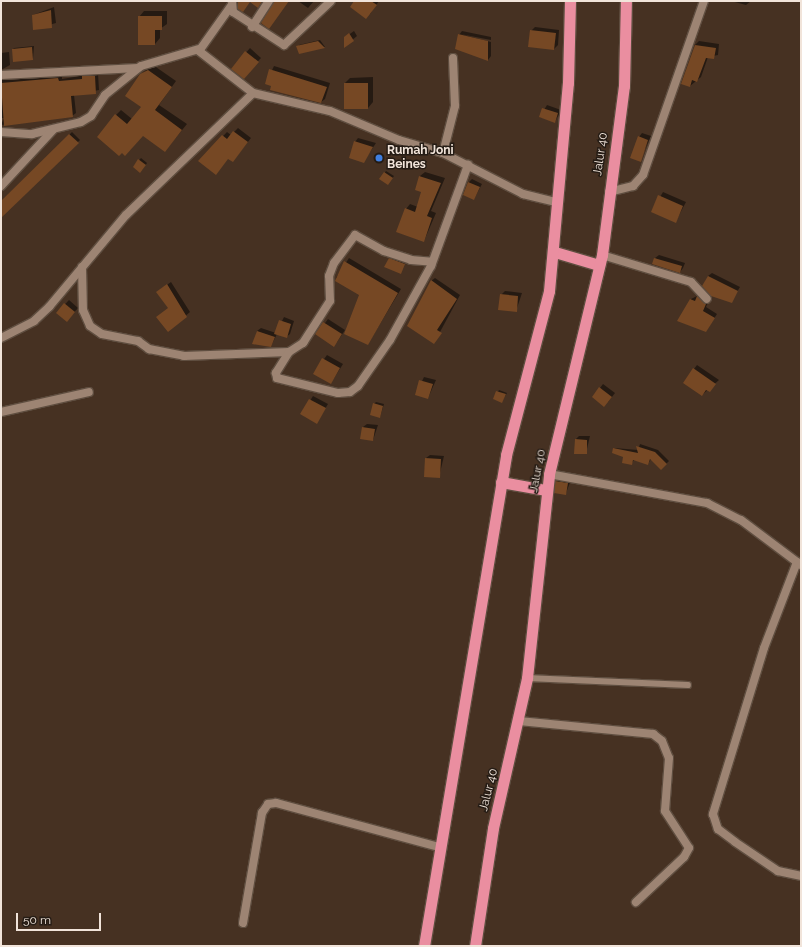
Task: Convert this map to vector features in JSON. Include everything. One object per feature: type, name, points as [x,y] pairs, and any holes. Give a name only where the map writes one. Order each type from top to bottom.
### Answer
[{"type":"highway","points":[[424,946],[501,482],[541,327],[554,252],[554,202],[568,83],[570,1]]},
{"type":"highway","name":"Jalur 40","points":[[474,946],[493,828],[519,721],[527,678],[546,490],[600,260],[624,86],[626,1]]},
{"type":"highway","points":[[554,252],[600,260]]},
{"type":"highway","points":[[501,482],[546,490]]},
{"type":"street","points":[[252,27],[269,1]]},
{"type":"street","points":[[1,75],[138,68],[200,50],[231,4],[252,27],[284,45],[331,1]]},
{"type":"street","points":[[609,192],[633,186],[643,175],[704,1]]},
{"type":"street","points":[[200,50],[201,55],[252,93],[330,111],[399,140],[442,153],[523,194],[554,202]]},
{"type":"street","points":[[442,153],[455,106],[452,58]]},
{"type":"street","points":[[1,132],[32,134],[54,130],[91,116],[105,95],[138,68]]},
{"type":"street","points":[[1,338],[34,321],[126,215],[252,93]]},
{"type":"street","points":[[1,186],[54,130]]},
{"type":"street","points":[[432,262],[411,260],[384,251],[354,235],[334,263],[329,276],[330,301],[303,343],[289,352],[276,373],[277,378],[338,393],[350,392],[368,376],[432,262],[468,165]]},
{"type":"street","points":[[600,260],[692,282],[707,299]]},
{"type":"street","points":[[82,267],[83,310],[90,326],[102,334],[138,341],[149,349],[184,356],[289,352]]},
{"type":"street","points":[[1,412],[89,392]]},
{"type":"street","points":[[549,474],[707,502],[741,520],[799,563],[764,648],[713,814],[718,829],[735,842],[778,871],[801,876]]},
{"type":"street","points":[[519,721],[653,734],[662,741],[669,758],[665,811],[689,848],[684,857],[636,902]]},
{"type":"street","points":[[243,923],[262,813],[268,804],[440,847]]},
{"type":"lane","points":[[527,678],[688,685]]},
{"type":"building","points":[[238,1],[262,1],[258,8],[250,2],[243,12],[238,9]]},
{"type":"building","points":[[274,1],[289,1],[269,29],[261,23]]},
{"type":"building","points":[[354,1],[371,1],[377,5],[366,19],[350,7]]},
{"type":"building","points":[[51,10],[52,28],[33,30],[32,15]]},
{"type":"building","points":[[138,16],[162,16],[162,30],[155,30],[155,45],[138,45]]},
{"type":"building","points":[[530,30],[556,33],[554,50],[528,47]]},
{"type":"building","points":[[349,33],[354,41],[344,48],[344,37]]},
{"type":"building","points":[[458,34],[488,41],[488,61],[455,49]]},
{"type":"building","points":[[318,41],[325,48],[299,54],[296,46]]},
{"type":"building","points":[[695,45],[716,48],[714,59],[706,58],[697,82],[692,80],[690,87],[681,84]]},
{"type":"building","points":[[32,47],[33,60],[13,62],[12,49]]},
{"type":"building","points":[[245,51],[259,62],[244,79],[231,69]]},
{"type":"building","points":[[269,69],[327,87],[321,103],[270,90],[271,86],[265,84]]},
{"type":"building","points":[[148,70],[172,87],[155,110],[182,130],[165,152],[143,136],[125,156],[122,153],[119,156],[97,137],[115,114],[127,124],[141,107],[125,96],[140,74]]},
{"type":"building","points":[[82,76],[95,76],[96,94],[71,96],[73,117],[4,126],[1,83],[58,78],[59,81],[82,79]]},
{"type":"building","points":[[344,83],[368,83],[368,109],[344,109]]},
{"type":"building","points":[[542,108],[558,113],[555,123],[539,117]]},
{"type":"building","points":[[233,131],[248,142],[233,162],[228,159],[216,175],[198,161],[222,135],[227,139]]},
{"type":"building","points":[[69,134],[79,143],[1,218],[1,201]]},
{"type":"building","points":[[638,136],[648,140],[641,162],[630,158]]},
{"type":"building","points":[[354,141],[373,147],[364,163],[349,158]]},
{"type":"building","points":[[138,159],[146,165],[140,173],[133,167]]},
{"type":"building","points":[[384,172],[393,178],[388,185],[379,179]]},
{"type":"building","points":[[419,176],[441,183],[427,216],[432,218],[424,242],[396,232],[405,208],[415,212],[421,192],[415,190]]},
{"type":"building","points":[[468,182],[480,187],[474,200],[463,195]]},
{"type":"building","points":[[658,195],[683,206],[676,223],[651,212]]},
{"type":"building","points":[[389,258],[405,264],[401,274],[384,267]]},
{"type":"building","points":[[654,258],[682,266],[680,273],[652,264]]},
{"type":"building","points":[[344,261],[398,293],[368,345],[344,334],[359,295],[335,281]]},
{"type":"building","points":[[708,276],[738,291],[732,303],[711,296],[702,286]]},
{"type":"building","points":[[431,280],[457,299],[437,330],[442,333],[434,344],[407,326]]},
{"type":"building","points":[[167,284],[187,317],[168,332],[156,317],[168,308],[156,292]]},
{"type":"building","points":[[500,294],[518,296],[517,312],[498,310]]},
{"type":"building","points":[[697,296],[706,304],[703,311],[715,318],[706,332],[677,321],[690,299],[695,301]]},
{"type":"building","points":[[64,303],[75,312],[67,322],[56,313]]},
{"type":"building","points":[[279,320],[291,324],[287,338],[274,334]]},
{"type":"building","points":[[323,322],[342,334],[334,347],[315,334]]},
{"type":"building","points":[[257,331],[275,337],[271,347],[252,344]]},
{"type":"building","points":[[322,358],[340,368],[331,384],[313,374]]},
{"type":"building","points":[[693,368],[716,384],[710,392],[706,390],[702,396],[683,383]]},
{"type":"building","points":[[419,380],[433,384],[428,399],[415,395]]},
{"type":"building","points":[[599,387],[612,397],[604,407],[592,397]]},
{"type":"building","points":[[496,391],[506,394],[502,403],[493,399]]},
{"type":"building","points":[[309,399],[326,408],[317,424],[300,414]]},
{"type":"building","points":[[373,403],[383,406],[380,418],[370,415]]},
{"type":"building","points":[[362,427],[375,429],[373,441],[360,439]]},
{"type":"building","points":[[575,439],[587,440],[587,454],[574,454]]},
{"type":"building","points":[[636,446],[655,452],[667,464],[661,470],[650,459],[648,465],[633,460],[632,465],[622,463],[623,457],[612,453],[613,448],[638,453]]},
{"type":"building","points":[[425,458],[441,459],[440,478],[424,477]]},
{"type":"building","points":[[555,481],[568,483],[566,495],[554,493]]},
{"type":"place","name":"Rumah Joni Beines","points":[[379,158]]}]
